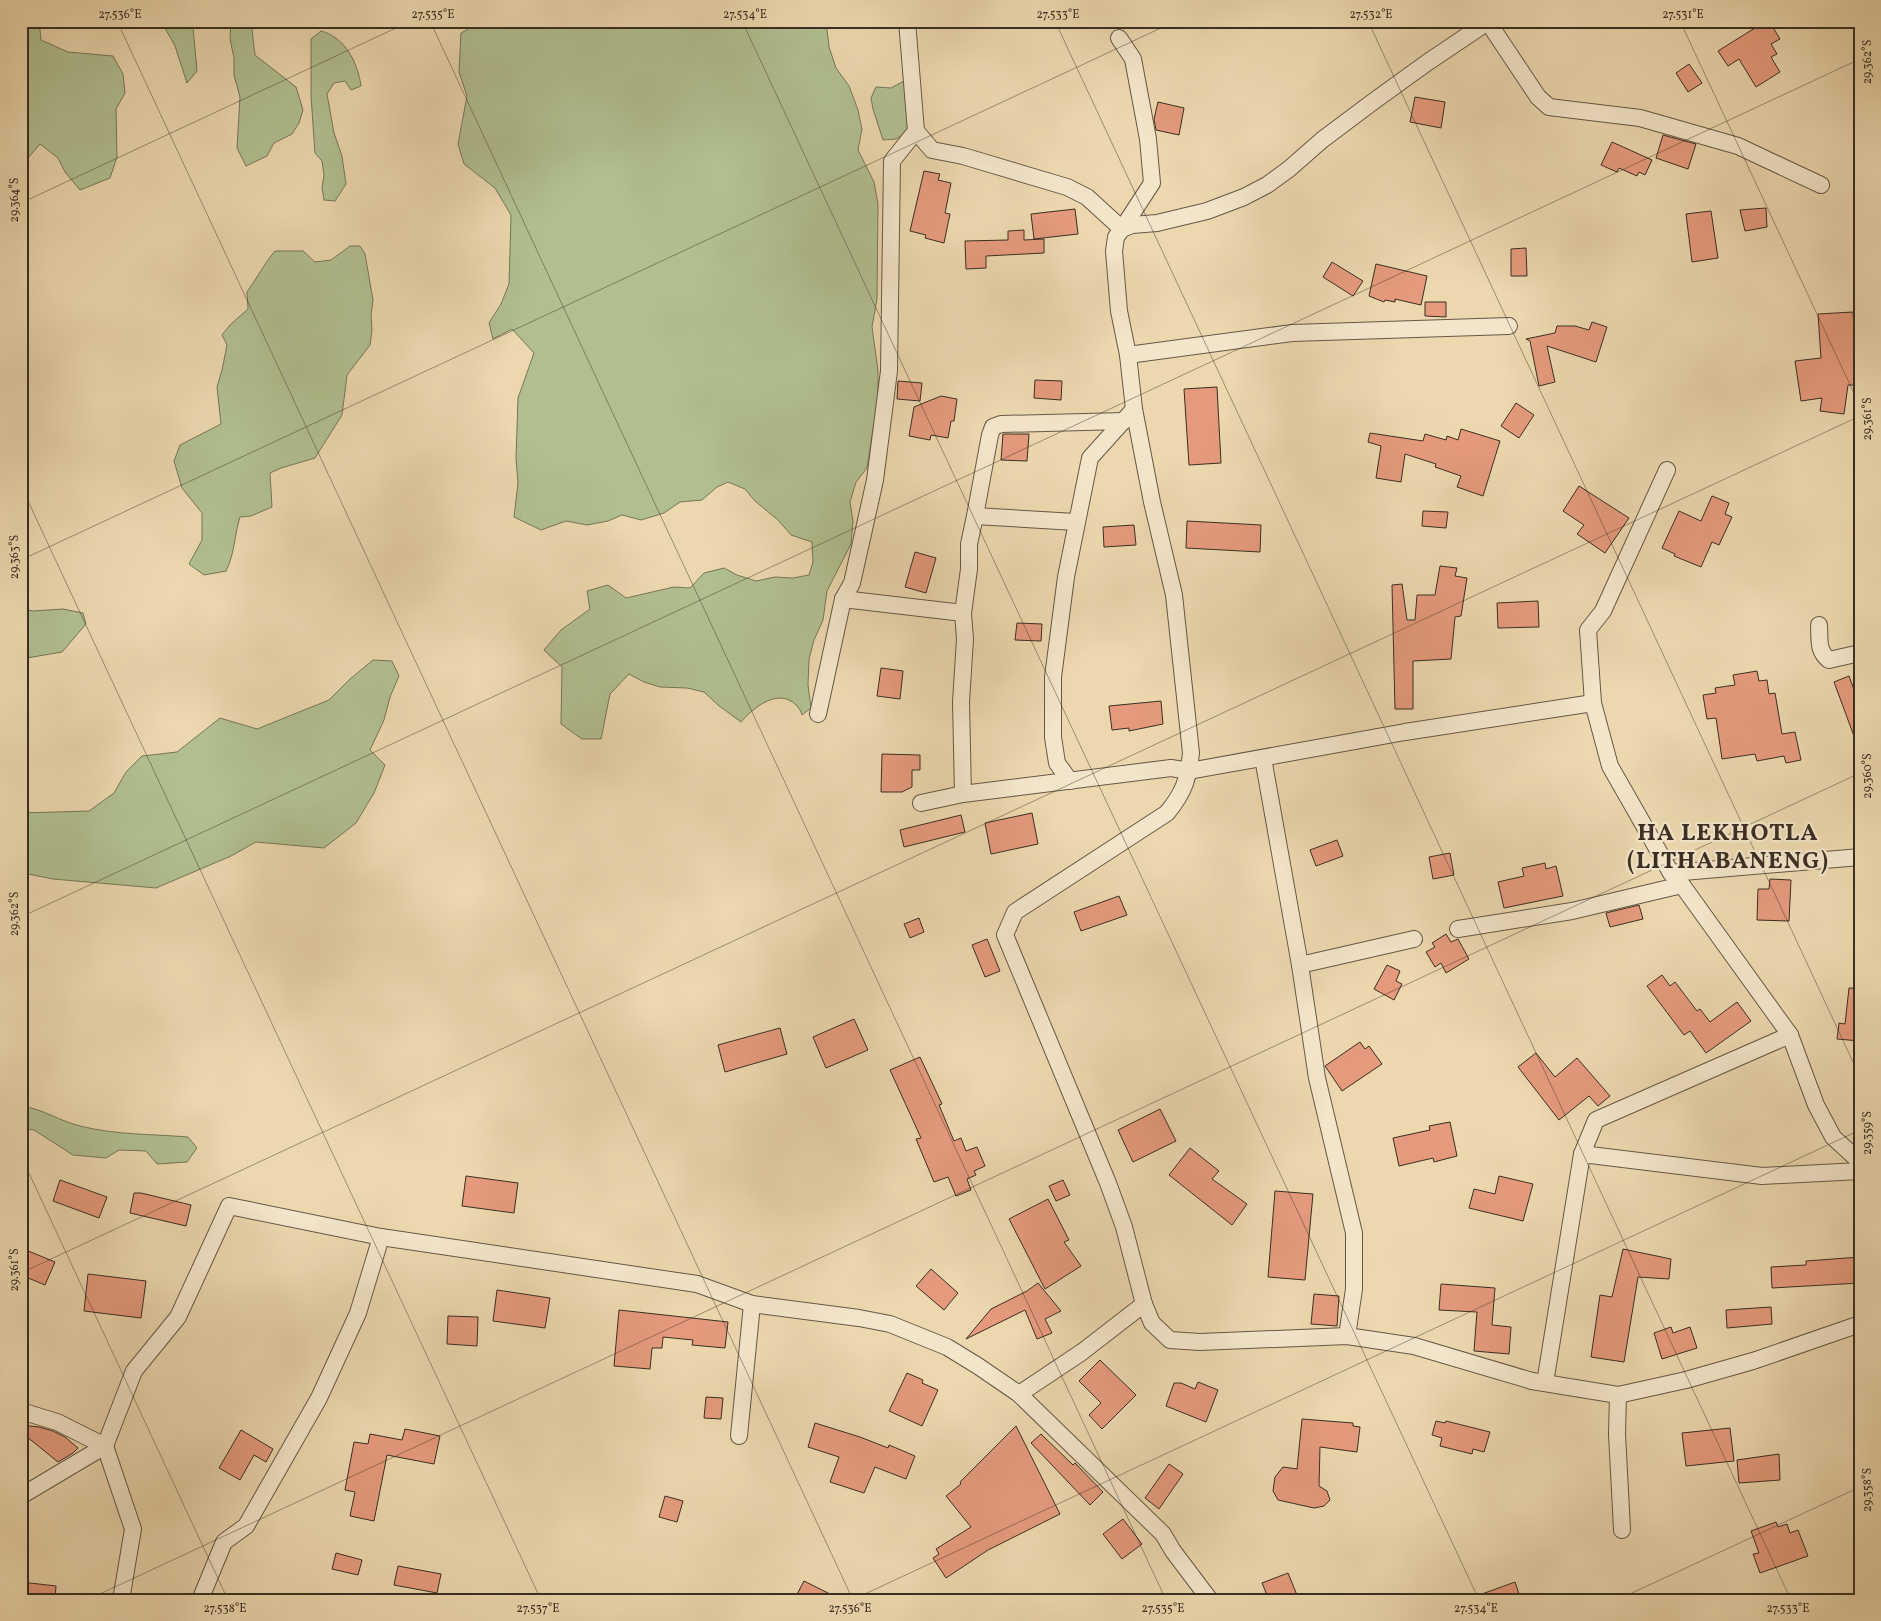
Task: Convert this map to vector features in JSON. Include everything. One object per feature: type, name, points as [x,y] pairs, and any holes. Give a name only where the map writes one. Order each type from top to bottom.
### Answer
[{"type":"street","points":[[907,21],[916,131],[932,150],[963,156],[1074,190],[1087,196],[1122,229]]},
{"type":"street","points":[[1122,229],[1132,225],[1157,223],[1207,210],[1244,197],[1288,169],[1322,140],[1428,62],[1489,22],[1538,97],[1549,107],[1640,118],[1738,146],[1821,185]]},
{"type":"street","points":[[1119,38],[1133,59],[1148,139],[1152,183],[1116,237],[1114,251],[1119,311],[1128,355],[1129,415],[1174,595],[1191,753],[1189,771],[1181,796],[1167,813],[1015,912],[1005,935],[1108,1183],[1124,1227],[1144,1304],[1152,1323],[1170,1340],[1200,1342],[1347,1336],[1414,1346],[1532,1381],[1618,1395],[1686,1380],[1753,1361],[1860,1324]]},
{"type":"street","points":[[818,714],[843,599],[852,583],[875,480],[889,371],[892,161],[916,131]]},
{"type":"street","points":[[1128,355],[1292,333],[1510,326]]},
{"type":"street","points":[[963,794],[961,702],[965,638],[963,613],[969,569],[969,544],[993,427],[1001,424],[1129,415]]},
{"type":"street","points":[[1070,781],[1057,763],[1053,737],[1053,677],[1066,577],[1090,458],[1129,415]]},
{"type":"street","points":[[1667,470],[1603,611],[1588,630],[1593,703],[1599,729],[1610,766],[1671,873],[1682,885],[1790,1035],[1816,1105],[1833,1137],[1860,1162]]},
{"type":"street","points":[[974,516],[1076,522]]},
{"type":"street","points":[[843,599],[963,613]]},
{"type":"street","points":[[1819,625],[1820,648],[1823,655],[1830,660],[1860,652]]},
{"type":"street","points":[[921,803],[963,794],[1171,768],[1189,771],[1405,732],[1593,703]]},
{"type":"street","points":[[1263,758],[1300,965],[1317,1078],[1354,1233],[1354,1289],[1347,1336]]},
{"type":"street","points":[[1671,873],[1860,857]]},
{"type":"street","points":[[1458,930],[1572,911],[1682,885]]},
{"type":"street","points":[[1300,965],[1414,939]]},
{"type":"street","points":[[1545,1383],[1582,1154],[1596,1120],[1790,1035]]},
{"type":"street","points":[[1582,1154],[1762,1176],[1860,1171]]},
{"type":"street","points":[[21,1496],[105,1446],[134,1372],[178,1317],[229,1206],[380,1237],[697,1284],[752,1304],[890,1324],[947,1347],[1018,1394],[1163,1534],[1173,1551],[1210,1600]]},
{"type":"street","points":[[200,1600],[224,1542],[246,1526],[319,1398],[358,1313],[380,1237]]},
{"type":"street","points":[[739,1436],[752,1304]]},
{"type":"street","points":[[1018,1394],[1082,1352],[1144,1304]]},
{"type":"street","points":[[1618,1395],[1617,1434],[1622,1530]]},
{"type":"street","points":[[21,1410],[57,1422],[105,1446],[133,1529],[121,1600]]},
{"type":"green space","points":[[21,21],[39,21],[41,40],[68,52],[113,56],[123,74],[125,93],[116,109],[117,157],[110,178],[80,190],[65,172],[58,158],[40,144],[21,166]]},
{"type":"green space","points":[[161,21],[196,21],[193,27],[197,71],[187,83],[175,46]]},
{"type":"green space","points":[[231,21],[255,21],[252,30],[255,55],[296,87],[303,110],[299,123],[292,134],[274,143],[267,156],[246,166],[237,148],[240,97],[234,75],[234,58],[230,39]]},
{"type":"green space","points":[[483,21],[826,21],[829,47],[836,68],[849,86],[858,110],[862,129],[858,150],[874,182],[878,204],[877,299],[872,327],[878,371],[878,398],[867,468],[856,482],[850,502],[853,521],[851,544],[827,591],[823,620],[814,640],[809,659],[808,685],[811,708],[802,715],[798,707],[789,700],[781,698],[759,706],[741,722],[704,692],[687,688],[660,687],[644,682],[629,674],[610,694],[601,739],[582,739],[561,724],[562,667],[544,650],[561,630],[590,609],[587,591],[608,585],[626,598],[674,587],[690,588],[704,573],[724,568],[737,575],[756,581],[775,577],[793,578],[809,575],[813,562],[812,542],[791,535],[745,489],[728,482],[717,487],[702,500],[680,502],[664,513],[641,520],[622,515],[608,521],[587,525],[566,521],[541,530],[514,517],[518,483],[516,458],[518,398],[534,353],[512,329],[493,339],[489,323],[501,304],[509,284],[511,215],[495,188],[464,164],[458,144],[467,96],[459,72],[461,33]]},
{"type":"green space","points":[[321,31],[337,39],[349,52],[357,69],[361,86],[351,90],[345,81],[334,83],[327,94],[334,133],[342,156],[346,184],[335,201],[324,200],[322,161],[315,153],[311,96],[311,39]]},
{"type":"green space","points":[[904,81],[911,101],[910,120],[906,133],[896,139],[883,140],[871,98],[876,87],[891,88]]},
{"type":"green space","points":[[350,246],[360,246],[365,254],[373,300],[372,330],[370,345],[347,375],[342,415],[315,458],[270,473],[272,507],[251,516],[240,517],[231,558],[226,571],[204,575],[189,564],[202,540],[202,513],[182,488],[174,461],[180,445],[221,424],[217,387],[227,345],[222,335],[248,309],[247,292],[275,251],[303,251],[315,262],[331,260]]},
{"type":"green space","points":[[21,609],[33,611],[63,609],[83,613],[86,624],[62,652],[21,659]]},
{"type":"green space","points":[[373,660],[392,661],[399,676],[390,697],[384,720],[370,750],[385,765],[374,793],[356,823],[324,848],[256,842],[231,856],[156,888],[53,879],[28,874],[21,858],[21,813],[89,811],[114,793],[126,772],[142,756],[177,752],[220,718],[257,729],[329,700]]},
{"type":"green space","points":[[21,1106],[37,1110],[72,1124],[93,1129],[120,1133],[188,1137],[197,1148],[187,1162],[157,1164],[146,1151],[119,1150],[106,1158],[73,1155],[34,1130],[21,1129]]},
{"type":"building","points":[[1766,21],[1769,21],[1780,39],[1771,44],[1777,54],[1771,57],[1780,72],[1756,87],[1739,59],[1728,66],[1718,51]]},
{"type":"building","points":[[1689,64],[1702,83],[1688,92],[1676,73]]},
{"type":"building","points":[[1415,97],[1445,102],[1441,128],[1410,122]]},
{"type":"building","points":[[1158,102],[1184,108],[1179,135],[1156,130],[1154,119]]},
{"type":"building","points":[[1663,135],[1696,144],[1688,169],[1656,158]]},
{"type":"building","points":[[1612,142],[1652,160],[1645,175],[1639,172],[1637,176],[1619,168],[1617,172],[1601,165]]},
{"type":"building","points":[[924,171],[940,174],[938,180],[951,183],[945,213],[950,214],[944,243],[925,238],[926,235],[910,231]]},
{"type":"building","points":[[1766,208],[1767,227],[1745,231],[1740,210]]},
{"type":"building","points":[[1075,209],[1078,234],[1034,239],[1031,214]]},
{"type":"building","points":[[1711,211],[1718,258],[1692,262],[1686,214]]},
{"type":"building","points":[[1024,230],[1024,240],[1044,239],[1044,253],[986,256],[986,268],[966,269],[965,241],[1008,240],[1008,231]]},
{"type":"building","points":[[1526,248],[1527,276],[1511,276],[1511,249]]},
{"type":"building","points":[[1332,262],[1363,281],[1353,296],[1323,277]]},
{"type":"building","points":[[1376,264],[1427,276],[1421,305],[1395,299],[1395,302],[1385,300],[1384,302],[1369,296]]},
{"type":"building","points":[[1425,302],[1446,302],[1446,317],[1425,316]]},
{"type":"building","points":[[1853,312],[1858,385],[1848,385],[1844,414],[1820,411],[1822,398],[1801,401],[1795,361],[1821,358],[1818,314]]},
{"type":"building","points":[[1592,322],[1607,327],[1596,362],[1547,346],[1555,382],[1539,386],[1530,341],[1526,339],[1555,333],[1557,326],[1575,326],[1589,330]]},
{"type":"building","points":[[1035,380],[1062,381],[1061,400],[1034,398]]},
{"type":"building","points":[[898,381],[922,383],[920,401],[897,399]]},
{"type":"building","points":[[1217,387],[1221,463],[1189,465],[1184,389]]},
{"type":"building","points":[[941,396],[957,399],[954,421],[951,421],[948,438],[931,435],[930,440],[909,436],[914,407]]},
{"type":"building","points":[[1516,403],[1534,415],[1519,438],[1501,426]]},
{"type":"building","points":[[1461,429],[1500,441],[1483,496],[1457,487],[1461,476],[1435,467],[1436,464],[1405,454],[1401,482],[1376,478],[1381,446],[1368,442],[1370,433],[1423,441],[1425,434],[1446,440],[1447,436],[1458,440]]},
{"type":"building","points":[[1003,434],[1029,434],[1027,461],[1001,460]]},
{"type":"building","points":[[1579,486],[1629,518],[1605,553],[1577,534],[1584,525],[1563,511]]},
{"type":"building","points":[[1712,496],[1729,503],[1725,514],[1732,517],[1719,545],[1712,542],[1701,567],[1674,556],[1675,554],[1662,548],[1679,511],[1701,521]]},
{"type":"building","points":[[1423,511],[1448,512],[1446,528],[1422,526]]},
{"type":"building","points":[[1187,521],[1261,525],[1260,552],[1186,548]]},
{"type":"building","points":[[1134,525],[1136,545],[1104,547],[1103,527]]},
{"type":"building","points":[[915,552],[936,558],[926,593],[905,587]]},
{"type":"building","points":[[1440,566],[1457,568],[1455,576],[1467,578],[1461,616],[1455,617],[1451,659],[1413,661],[1413,709],[1395,709],[1392,585],[1402,584],[1407,620],[1415,620],[1417,595],[1435,595]]},
{"type":"building","points":[[1538,601],[1539,627],[1498,628],[1497,603]]},
{"type":"building","points":[[1017,623],[1042,624],[1041,641],[1015,640]]},
{"type":"building","points":[[881,668],[903,671],[900,699],[877,696]]},
{"type":"building","points":[[1757,671],[1759,681],[1767,680],[1769,694],[1775,693],[1782,734],[1795,732],[1801,760],[1786,763],[1784,756],[1757,761],[1755,754],[1722,759],[1716,718],[1707,719],[1703,695],[1716,693],[1715,688],[1735,685],[1733,675]]},
{"type":"building","points":[[1849,676],[1860,706],[1860,747],[1858,747],[1834,682]]},
{"type":"building","points":[[1161,701],[1163,724],[1129,731],[1129,728],[1112,730],[1109,706]]},
{"type":"building","points":[[882,754],[920,755],[920,770],[912,770],[912,787],[902,792],[881,792]]},
{"type":"building","points":[[1032,813],[1038,844],[991,854],[985,823]]},
{"type":"building","points":[[961,815],[965,832],[904,847],[900,830]]},
{"type":"building","points":[[1337,840],[1343,856],[1316,866],[1310,850]]},
{"type":"building","points":[[1450,853],[1454,875],[1433,879],[1429,857]]},
{"type":"building","points":[[1545,863],[1546,869],[1556,866],[1563,896],[1504,908],[1498,882],[1524,876],[1522,868]]},
{"type":"building","points":[[1770,879],[1791,880],[1789,921],[1757,920],[1758,889],[1769,889]]},
{"type":"building","points":[[1119,896],[1127,915],[1081,931],[1074,912]]},
{"type":"building","points":[[1639,905],[1643,919],[1610,927],[1606,913]]},
{"type":"building","points":[[919,918],[924,932],[910,938],[904,924]]},
{"type":"building","points":[[1446,934],[1451,942],[1458,939],[1469,959],[1446,973],[1441,963],[1435,967],[1426,952],[1435,947],[1432,943]]},
{"type":"building","points":[[987,939],[1000,971],[985,977],[972,945]]},
{"type":"building","points":[[1387,965],[1400,971],[1396,981],[1402,984],[1394,1000],[1374,989]]},
{"type":"building","points":[[1662,975],[1670,986],[1675,982],[1697,1011],[1700,1009],[1710,1022],[1737,1002],[1751,1021],[1706,1053],[1690,1031],[1684,1035],[1647,986]]},
{"type":"building","points":[[1849,988],[1860,988],[1860,1041],[1837,1039],[1839,1023],[1845,1024]]},
{"type":"building","points":[[854,1019],[868,1050],[826,1068],[813,1037]]},
{"type":"building","points":[[780,1028],[787,1054],[725,1072],[718,1045]]},
{"type":"building","points":[[1360,1042],[1365,1049],[1369,1046],[1382,1064],[1342,1091],[1325,1066]]},
{"type":"building","points":[[1536,1053],[1555,1077],[1577,1058],[1610,1096],[1598,1106],[1589,1096],[1559,1120],[1518,1067]]},
{"type":"building","points":[[920,1057],[942,1104],[939,1105],[954,1141],[961,1138],[966,1151],[977,1147],[985,1166],[974,1171],[976,1175],[967,1179],[971,1190],[956,1196],[948,1177],[934,1182],[916,1139],[921,1138],[890,1070]]},
{"type":"building","points":[[1160,1109],[1176,1141],[1133,1162],[1118,1130]]},
{"type":"building","points":[[1450,1122],[1457,1156],[1434,1162],[1433,1158],[1399,1166],[1393,1138],[1430,1130],[1429,1126]]},
{"type":"building","points":[[1190,1148],[1219,1171],[1212,1179],[1247,1204],[1232,1225],[1169,1175]]},
{"type":"building","points":[[466,1176],[518,1183],[514,1213],[462,1206]]},
{"type":"building","points":[[1499,1176],[1533,1184],[1523,1221],[1469,1208],[1474,1189],[1495,1194]]},
{"type":"building","points":[[60,1180],[107,1197],[99,1218],[53,1201]]},
{"type":"building","points":[[1063,1180],[1070,1195],[1056,1201],[1049,1186]]},
{"type":"building","points":[[1275,1191],[1313,1194],[1305,1280],[1268,1277]]},
{"type":"building","points":[[134,1193],[191,1205],[186,1226],[130,1213]]},
{"type":"building","points":[[1048,1199],[1069,1240],[1064,1242],[1081,1266],[1045,1289],[1009,1219]]},
{"type":"building","points":[[21,1248],[55,1262],[45,1285],[21,1275]]},
{"type":"building","points":[[1623,1249],[1671,1259],[1669,1279],[1638,1277],[1624,1362],[1591,1357],[1600,1295],[1612,1297]]},
{"type":"building","points":[[1860,1257],[1860,1283],[1772,1288],[1771,1267],[1806,1265],[1806,1261]]},
{"type":"building","points":[[931,1269],[958,1293],[944,1310],[916,1286]]},
{"type":"building","points":[[88,1274],[146,1281],[141,1318],[84,1311]]},
{"type":"building","points":[[1038,1283],[1061,1311],[1045,1319],[1052,1333],[1037,1339],[1025,1310],[966,1339],[991,1309],[1027,1291]]},
{"type":"building","points":[[1441,1284],[1495,1288],[1492,1325],[1511,1327],[1509,1354],[1474,1351],[1477,1312],[1439,1310]]},
{"type":"building","points":[[497,1290],[550,1298],[545,1328],[493,1321]]},
{"type":"building","points":[[1314,1294],[1339,1296],[1337,1326],[1311,1324]]},
{"type":"building","points":[[1771,1307],[1772,1324],[1727,1328],[1726,1310]]},
{"type":"building","points":[[619,1310],[728,1322],[725,1348],[692,1345],[693,1340],[663,1337],[662,1348],[652,1348],[650,1369],[614,1366]]},
{"type":"building","points":[[448,1316],[478,1317],[477,1346],[447,1344]]},
{"type":"building","points":[[1671,1327],[1673,1333],[1690,1327],[1697,1348],[1662,1359],[1654,1333]]},
{"type":"building","points":[[1100,1360],[1136,1395],[1102,1429],[1089,1415],[1101,1403],[1079,1381]]},
{"type":"building","points":[[907,1373],[923,1380],[922,1383],[938,1390],[922,1426],[889,1411]]},
{"type":"building","points":[[1198,1382],[1218,1390],[1206,1422],[1166,1406],[1174,1383],[1181,1383],[1195,1389]]},
{"type":"building","points":[[706,1397],[723,1398],[721,1419],[704,1418]]},
{"type":"building","points":[[1302,1419],[1353,1423],[1353,1426],[1360,1427],[1357,1452],[1320,1447],[1319,1486],[1327,1491],[1330,1500],[1324,1506],[1314,1508],[1278,1500],[1273,1491],[1275,1477],[1283,1467],[1297,1469]]},
{"type":"building","points":[[1436,1421],[1445,1423],[1446,1421],[1490,1432],[1484,1452],[1473,1449],[1472,1454],[1440,1446],[1442,1438],[1432,1435]]},
{"type":"building","points":[[815,1423],[888,1448],[889,1445],[915,1456],[906,1479],[875,1467],[864,1493],[830,1482],[839,1457],[808,1447]]},
{"type":"building","points":[[21,1425],[53,1431],[65,1437],[78,1448],[58,1462],[21,1432]]},
{"type":"building","points":[[1016,1426],[1060,1514],[988,1550],[946,1578],[933,1558],[939,1554],[936,1549],[971,1527],[946,1496],[961,1484],[960,1482]]},
{"type":"building","points":[[1730,1428],[1734,1461],[1686,1466],[1682,1433]]},
{"type":"building","points":[[405,1429],[440,1436],[434,1464],[387,1455],[374,1521],[350,1516],[355,1492],[345,1490],[354,1442],[368,1444],[370,1434],[402,1440]]},
{"type":"building","points":[[241,1430],[273,1449],[266,1462],[254,1455],[240,1480],[219,1468]]},
{"type":"building","points":[[1041,1434],[1073,1465],[1075,1463],[1103,1492],[1090,1505],[1031,1443]]},
{"type":"building","points":[[1779,1454],[1780,1480],[1739,1483],[1737,1460]]},
{"type":"building","points":[[1169,1464],[1183,1474],[1159,1509],[1145,1498]]},
{"type":"building","points":[[665,1496],[683,1501],[677,1522],[659,1517]]},
{"type":"building","points":[[1123,1519],[1142,1544],[1122,1559],[1103,1534]]},
{"type":"building","points":[[1776,1522],[1778,1527],[1787,1524],[1790,1533],[1798,1530],[1808,1556],[1760,1573],[1753,1554],[1759,1553],[1751,1531]]},
{"type":"building","points":[[336,1553],[362,1560],[358,1575],[332,1569]]},
{"type":"building","points":[[398,1566],[441,1574],[437,1593],[394,1585]]},
{"type":"building","points":[[1288,1573],[1299,1600],[1269,1600],[1262,1583]]},
{"type":"building","points":[[804,1581],[842,1600],[794,1600]]},
{"type":"building","points":[[21,1582],[56,1586],[55,1600],[21,1600]]},
{"type":"building","points":[[1515,1582],[1521,1600],[1471,1600],[1471,1598]]},
{"type":"district","name":"HA LEKHOTLA (LITHABANENG)","points":[[1728,846]]}]
